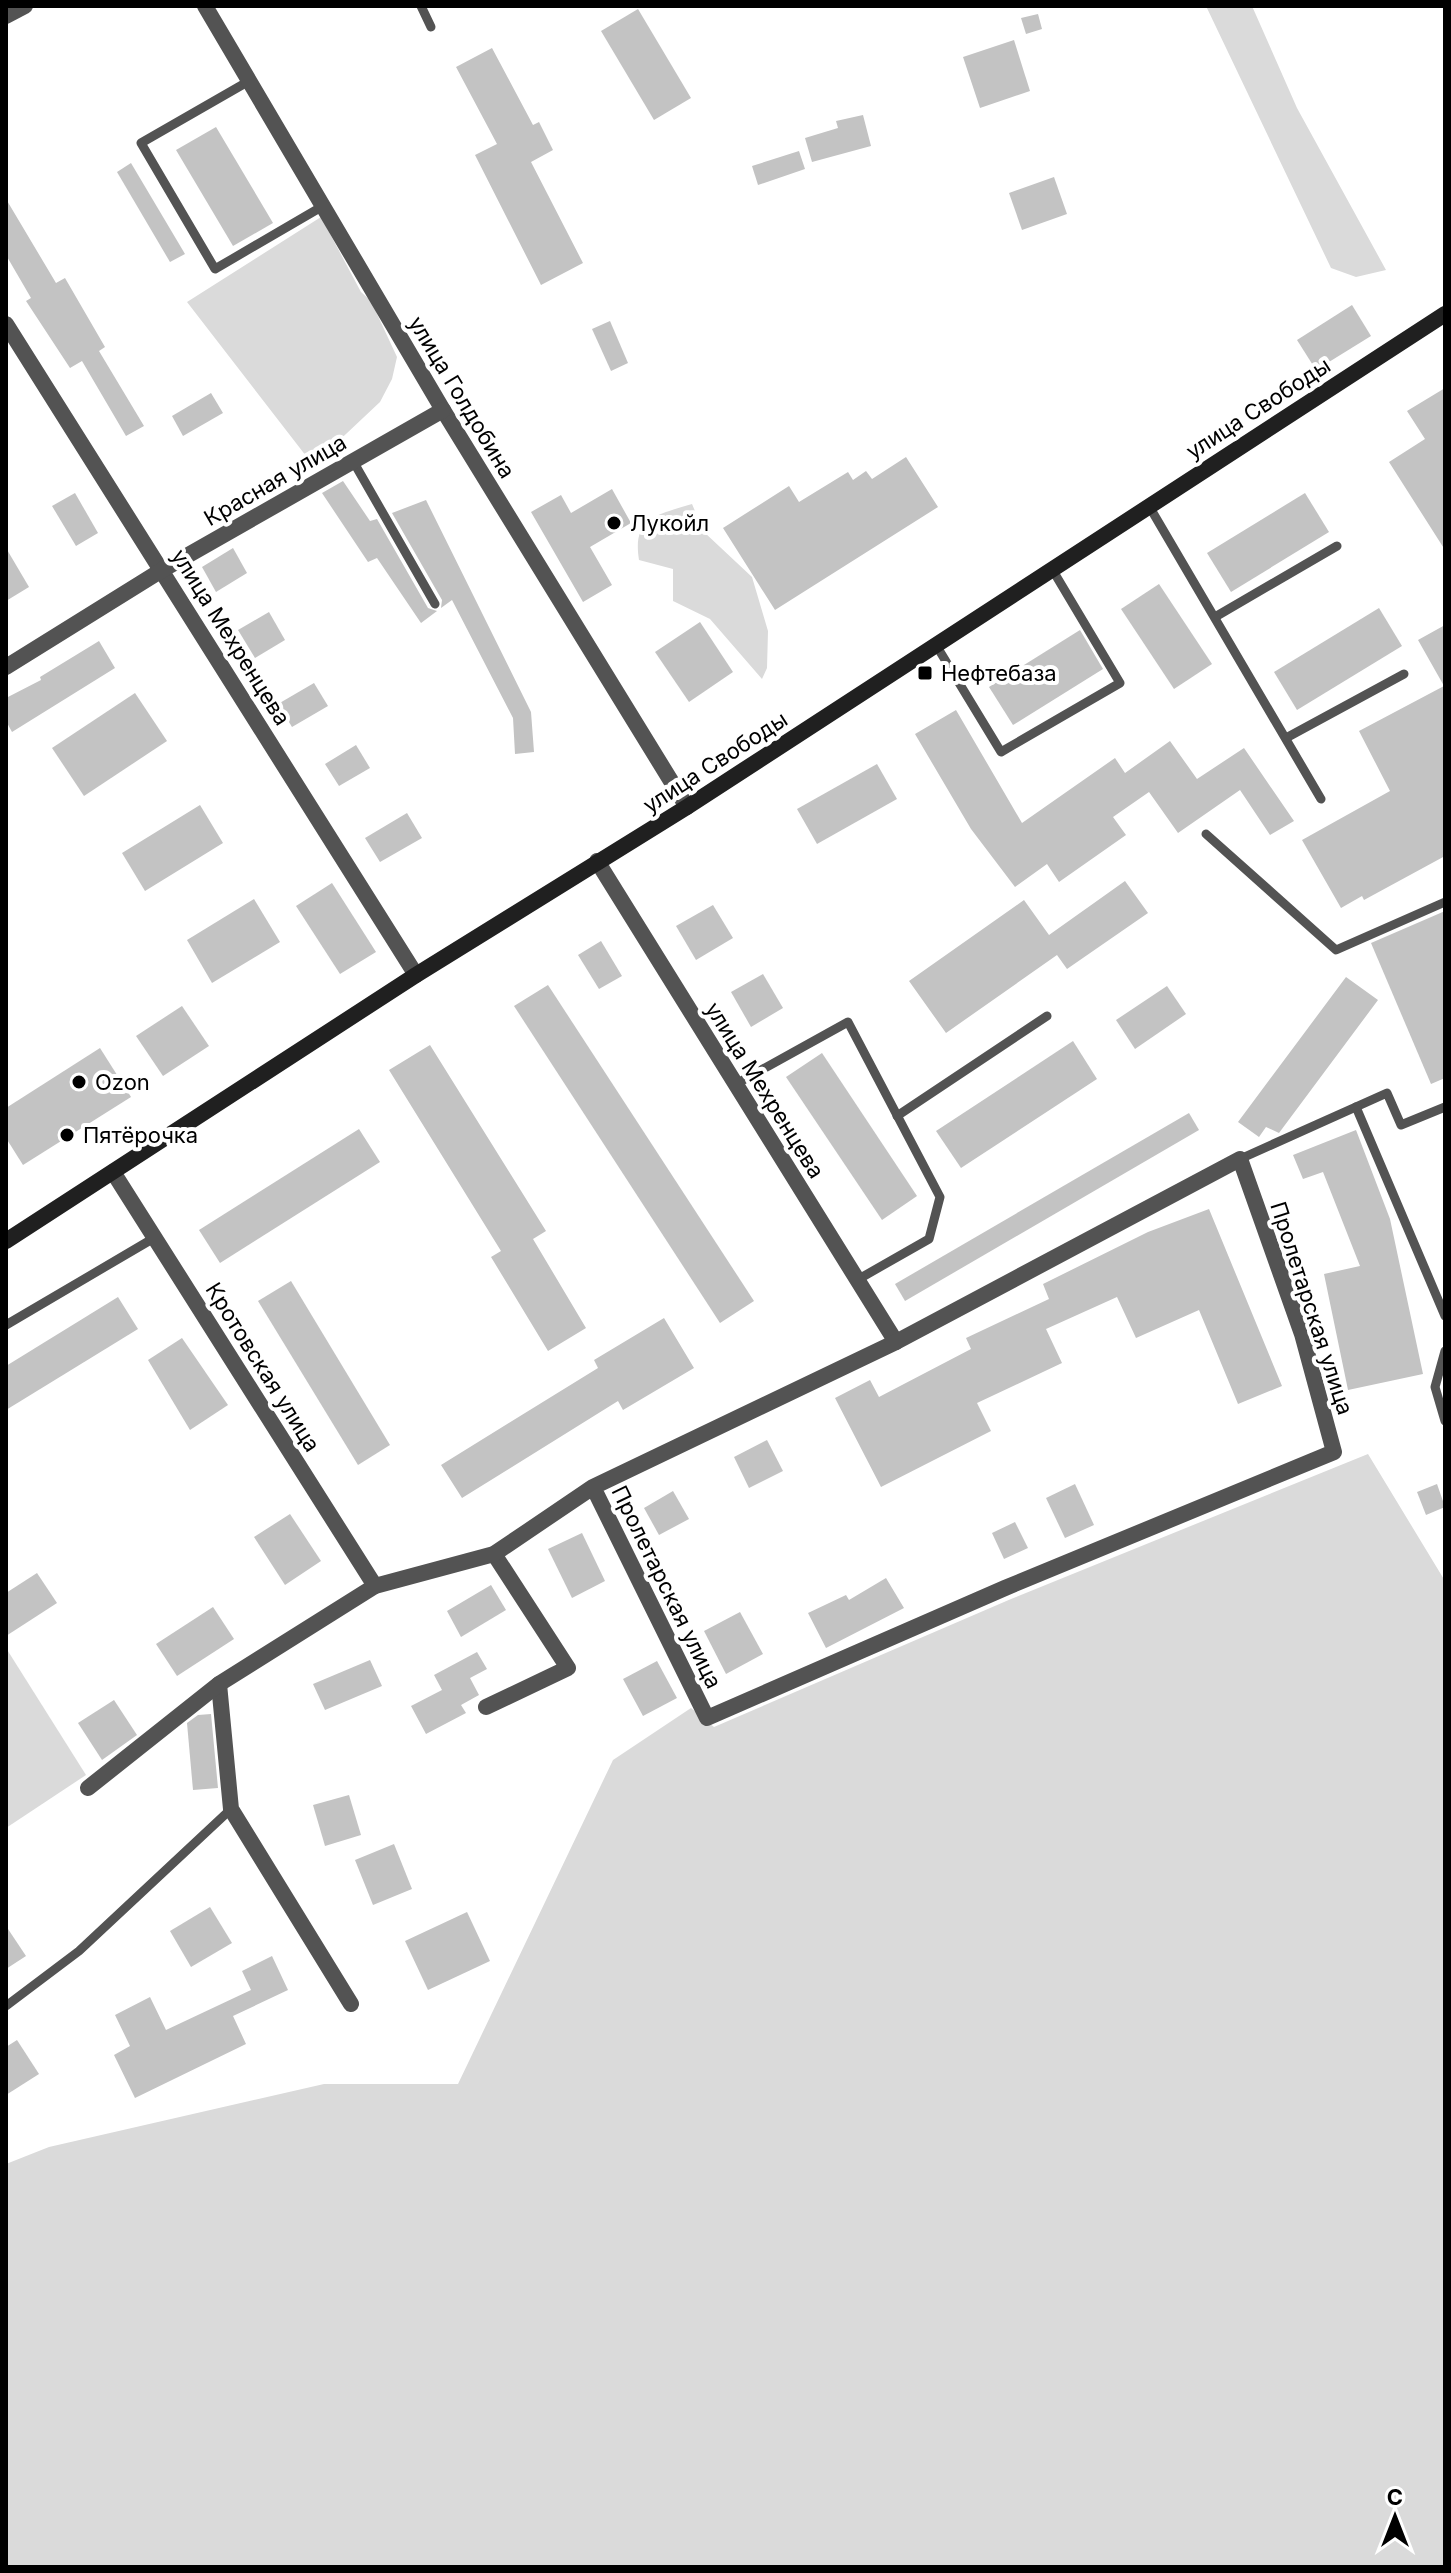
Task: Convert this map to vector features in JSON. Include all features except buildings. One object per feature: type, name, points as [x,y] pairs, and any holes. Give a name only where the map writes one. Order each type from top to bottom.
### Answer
[{"type":"main road","name":"улица Свободы","points":[[6,1241],[416,975],[687,807],[1445,314]]},
{"type":"street","points":[[6,16],[25,6]]},
{"type":"street","name":"улица Голдобина","points":[[205,6],[443,410],[687,807]]},
{"type":"street","name":"улица Мехренцева","points":[[6,324],[416,975]]},
{"type":"street","name":"Красная улица","points":[[6,667],[162,570],[443,410]]},
{"type":"street","name":"улица Мехренцева","points":[[597,861],[896,1342]]},
{"type":"street","name":"Пролетарская улица","points":[[88,1788],[219,1684],[375,1586],[494,1554],[593,1487],[896,1342],[1240,1159],[1302,1334],[1334,1452],[1005,1588],[707,1718],[593,1487]]},
{"type":"street","name":"Кротовская улица","points":[[113,1172],[375,1586]]},
{"type":"street","points":[[486,1707],[568,1668],[494,1554]]},
{"type":"street","points":[[219,1684],[231,1809],[351,2004]]},
{"type":"lane","points":[[421,6],[431,27]]},
{"type":"lane","points":[[249,81],[141,143],[215,269],[323,206]]},
{"type":"lane","points":[[353,461],[435,604]]},
{"type":"lane","points":[[1149,506],[1321,799]]},
{"type":"lane","points":[[1215,617],[1337,546]]},
{"type":"lane","points":[[936,645],[1001,752],[1120,683],[1052,569]]},
{"type":"lane","points":[[1286,738],[1404,674]]},
{"type":"lane","points":[[1206,834],[1336,950],[1445,902]]},
{"type":"lane","points":[[897,1116],[1047,1016]]},
{"type":"lane","points":[[736,1084],[848,1022],[940,1197],[929,1239],[857,1280]]},
{"type":"lane","points":[[1240,1159],[1387,1093],[1401,1125],[1445,1107]]},
{"type":"lane","points":[[1356,1107],[1445,1316]]},
{"type":"lane","points":[[6,1325],[154,1238]]},
{"type":"lane","points":[[1445,1351],[1435,1387],[1445,1421]]},
{"type":"lane","points":[[6,2006],[79,1951],[231,1809]]},
{"type":"shaded area","points":[[1206,6],[1252,6],[1297,108],[1386,270],[1356,277],[1331,268]]},
{"type":"shaded area","points":[[321,217],[361,292],[371,301],[397,357],[392,379],[380,402],[313,465],[187,302]]},
{"type":"shaded area","points":[[692,504],[704,532],[752,577],[768,631],[767,668],[762,679],[710,619],[673,601],[673,569],[639,560],[639,535],[643,526],[658,515]]},
{"type":"shaded area","points":[[1368,1454],[1445,1581],[1445,2567],[6,2567],[6,2164],[49,2147],[324,2084],[458,2084],[613,1760],[691,1708],[714,1727],[1011,1599]]},
{"type":"shaded area","points":[[6,1648],[86,1775],[6,1828]]},
{"type":"place","name":"Лукойл","points":[[614,523]]},
{"type":"place","name":"Нефтебаза","points":[[925,673]]},
{"type":"place","name":"Ozon","points":[[79,1082]]},
{"type":"place","name":"Пятёрочка","points":[[67,1135]]}]
